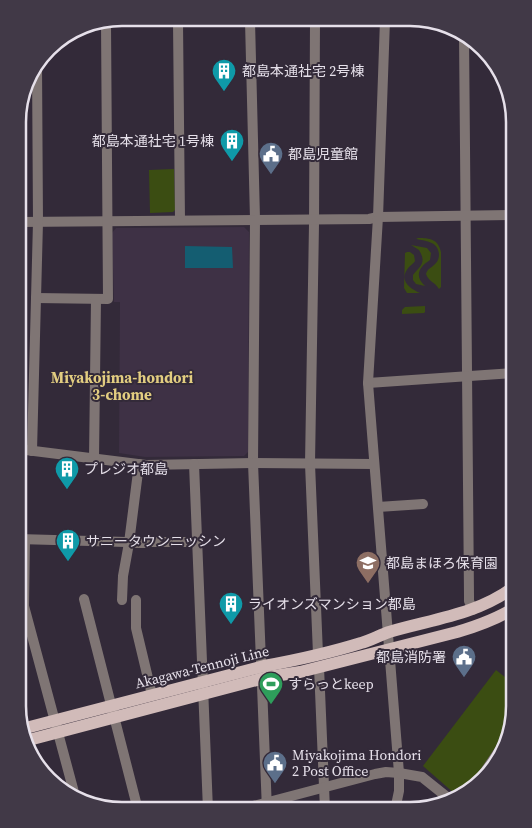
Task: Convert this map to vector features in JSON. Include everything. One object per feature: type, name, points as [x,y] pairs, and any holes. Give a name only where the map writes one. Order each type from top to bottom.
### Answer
[{"type":"main road","name":"Akagawa-Tennoji Line","points":[[29,728],[56,726],[261,673],[300,672],[318,661],[362,643],[388,633],[473,610],[506,592]]},
{"type":"main road","name":"Akagawa-Tennoji Line","points":[[318,661],[389,649],[474,627],[506,612]]},
{"type":"main road","name":"Akagawa-Tennoji Line","points":[[113,712],[152,695],[203,688]]},
{"type":"main road","name":"Akagawa-Tennoji Line","points":[[32,737],[56,726]]},
{"type":"street","points":[[178,26],[180,220]]},
{"type":"street","points":[[250,26],[255,220],[253,463],[267,802]]},
{"type":"street","points":[[315,26],[310,464],[325,802]]},
{"type":"street","points":[[385,26],[378,217],[368,383],[399,773],[397,802]]},
{"type":"street","points":[[36,298],[108,299],[106,28]]},
{"type":"street","points":[[464,43],[469,602],[473,610]]},
{"type":"street","points":[[32,451],[38,222],[37,78]]},
{"type":"street","points":[[26,222],[506,216]]},
{"type":"street","points":[[94,459],[96,299]]},
{"type":"street","points":[[368,383],[467,371],[506,373]]},
{"type":"street","points":[[26,451],[139,464],[374,464]]},
{"type":"street","points":[[122,600],[123,576],[139,464]]},
{"type":"street","points":[[194,464],[198,602],[208,802]]},
{"type":"street","points":[[378,507],[423,504]]},
{"type":"street","points":[[26,540],[129,543],[197,542]]},
{"type":"street","points":[[84,599],[136,802]]},
{"type":"street","points":[[136,600],[136,628],[152,695]]},
{"type":"street","points":[[26,614],[73,788]]},
{"type":"street","points":[[280,802],[386,772],[422,778],[444,795]]},
{"type":"shaded area","points":[[244,227],[249,232],[248,452],[244,456],[145,457],[119,453],[120,302],[114,302],[112,233],[116,228]]},
{"type":"green space","points":[[174,169],[175,210],[173,212],[150,213],[149,170]]},
{"type":"green space","points":[[416,239],[433,240],[440,248],[441,287],[439,289],[426,274],[437,261],[438,250],[434,244]]},
{"type":"green space","points":[[411,245],[427,248],[431,253],[430,260],[419,272],[420,279],[425,286],[416,284],[413,280],[413,275],[422,264],[422,258],[419,250]]},
{"type":"green space","points":[[405,253],[414,255],[415,261],[406,272],[405,280],[412,289],[420,293],[407,293],[404,288]]},
{"type":"green space","points":[[425,306],[424,313],[402,314],[402,310],[405,307]]},
{"type":"green space","points":[[496,670],[506,678],[506,712],[501,737],[477,775],[452,792],[423,766]]},
{"type":"water","points":[[185,246],[232,247],[233,268],[185,268]]},
{"type":"place","name":"都島本通社宅 2号棟","points":[[224,92]]},
{"type":"place","name":"都島本通社宅 1号棟","points":[[232,162]]},
{"type":"place","name":"都島児童館","points":[[271,175]]},
{"type":"place","name":"プレジオ都島","points":[[67,490]]},
{"type":"place","name":"サニータウンニッシン","points":[[68,562]]},
{"type":"place","name":"都島まほろ保育園","points":[[368,584]]},
{"type":"place","name":"ライオンズマンション都島","points":[[231,625]]},
{"type":"place","name":"都島消防署","points":[[464,678]]},
{"type":"place","name":"すらっとkeep","points":[[271,705]]},
{"type":"place","name":"Miyakojima Hondori 2 Post Office","points":[[275,784]]},
{"type":"district","name":"Miyakojima-hondori 3-chome","points":[[122,386]]}]
